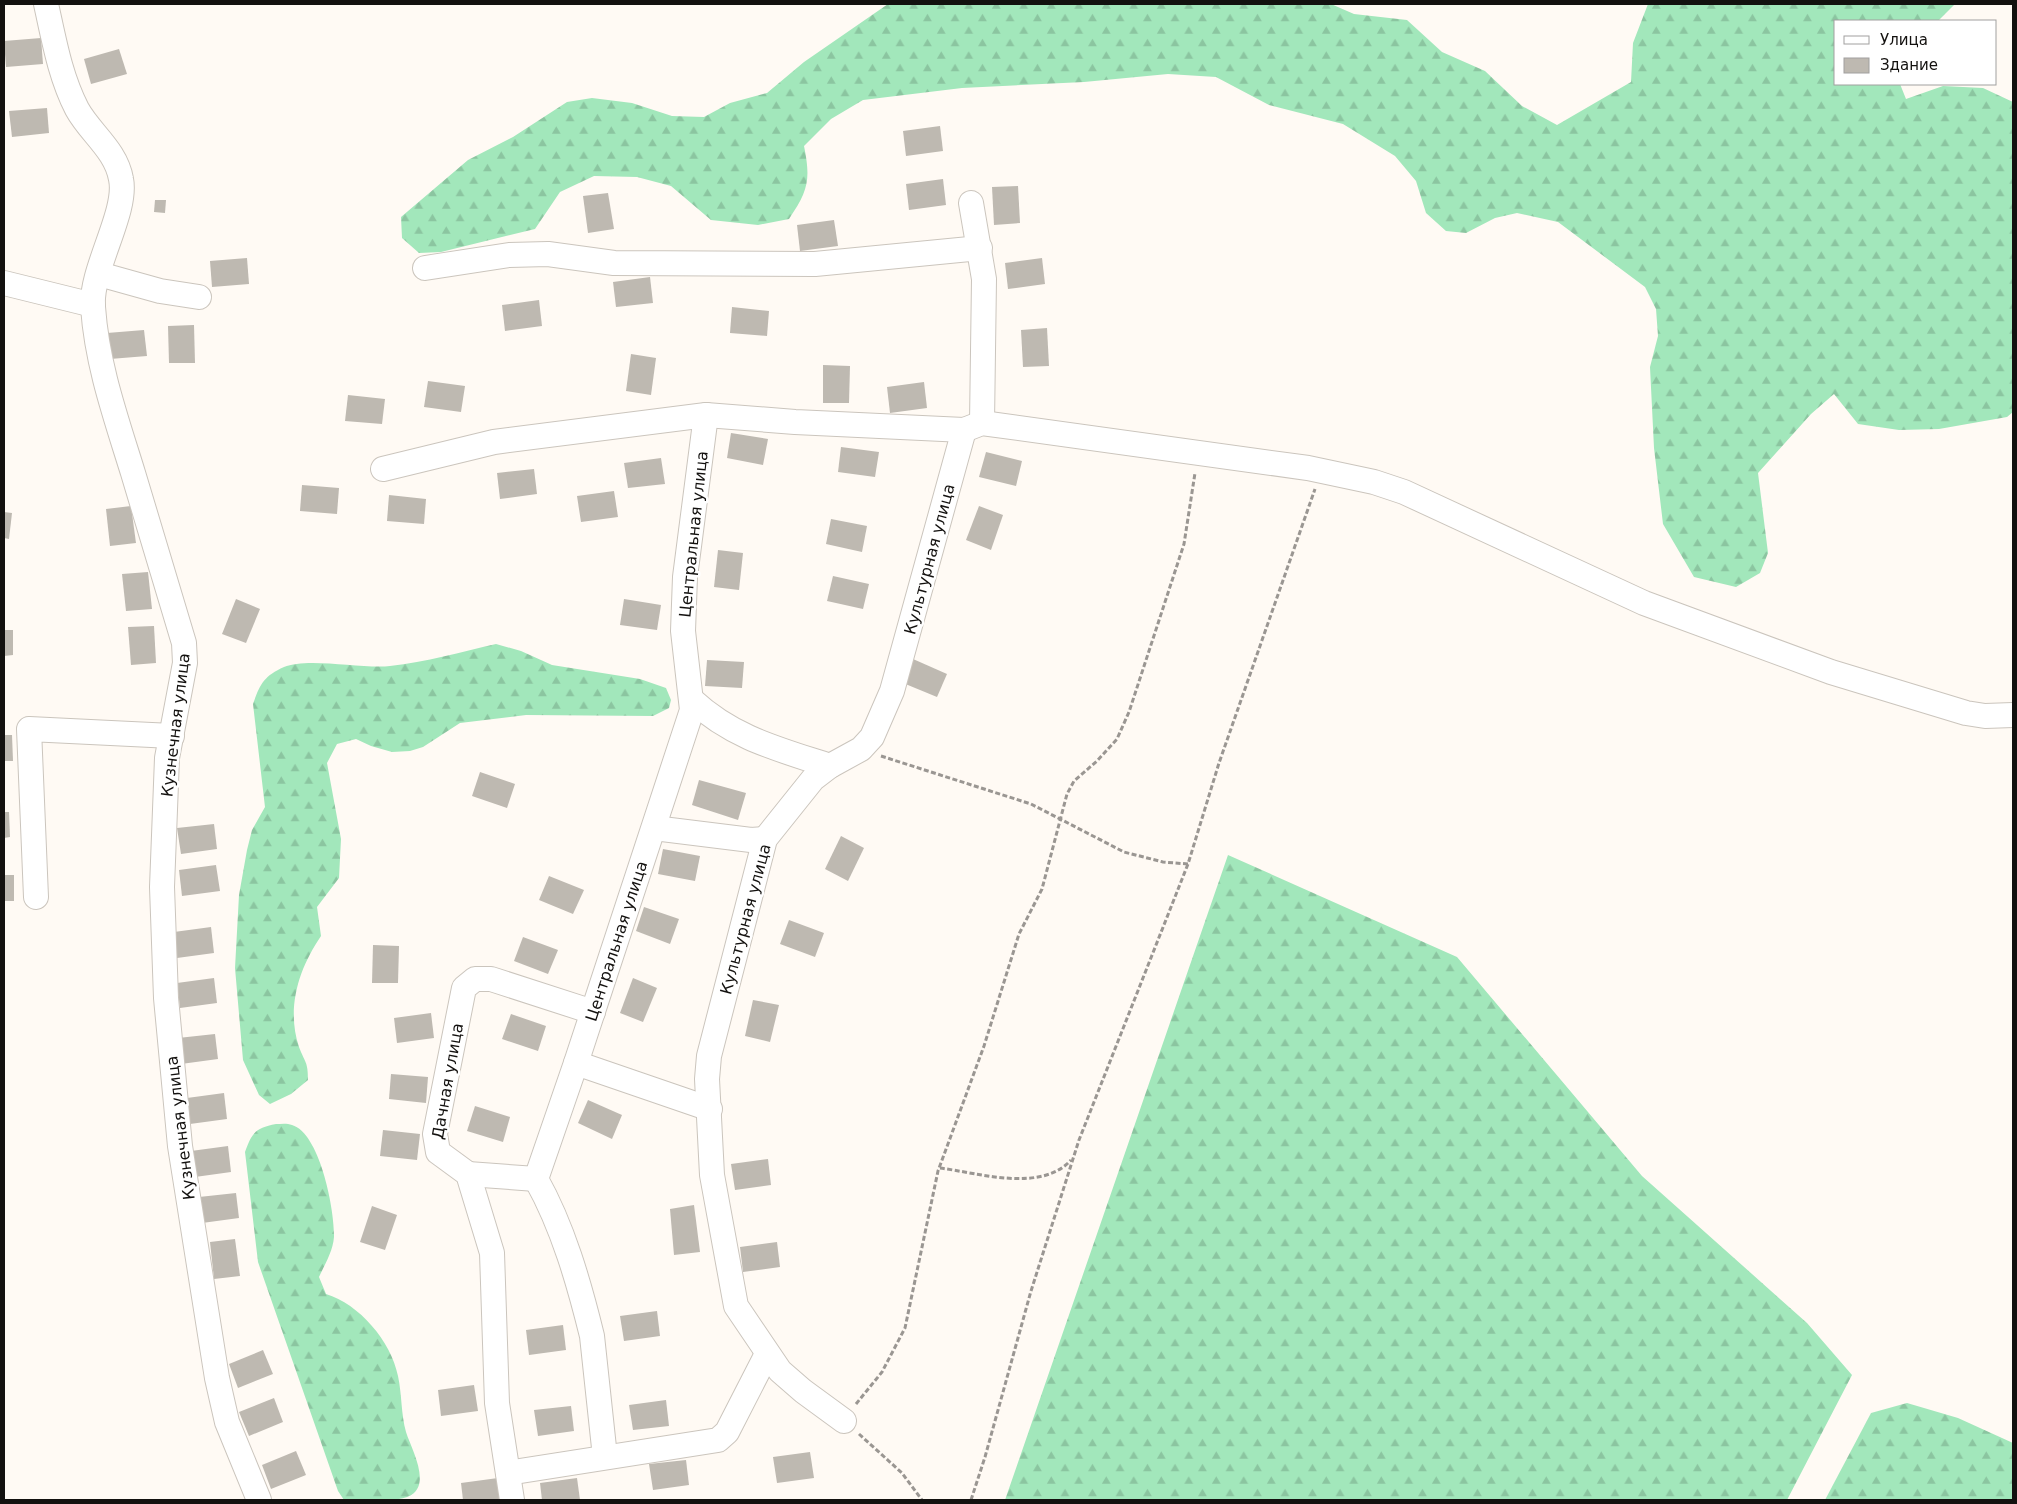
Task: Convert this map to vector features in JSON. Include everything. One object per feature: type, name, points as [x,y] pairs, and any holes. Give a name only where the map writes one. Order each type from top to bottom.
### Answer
[{"type":"street","name":"Кузнечная улица","points":[[46,4],[60,65],[70,93],[79,111],[108,149],[120,171],[122,182],[119,202],[98,274],[93,305],[103,376],[184,643],[185,663],[167,758],[162,887],[166,998],[180,1146],[217,1378],[227,1422],[260,1500]]},
{"type":"street","name":"Культурная улица","points":[[844,1420],[803,1391],[780,1371],[736,1306],[712,1175],[707,1079],[709,1056],[765,839],[802,790],[813,779],[830,766],[861,749],[872,737],[892,691],[973,426],[984,279],[971,203]]},
{"type":"street","points":[[425,268],[508,254],[548,254],[614,263],[814,264],[980,248]]},
{"type":"street","points":[[98,274],[160,291],[199,297]]},
{"type":"street","points":[[4,284],[93,305]]},
{"type":"street","points":[[383,469],[494,442],[706,415],[795,422],[973,426],[1198,452],[1374,482],[1404,492],[1644,603],[1831,672],[1966,713],[1985,716],[2013,715]]},
{"type":"street","name":"Центральная улица","points":[[536,1179],[576,1064],[692,710],[683,631],[685,577],[706,415]]},
{"type":"street","points":[[692,700],[709,716],[748,739],[830,766]]},
{"type":"street","points":[[36,897],[29,729],[172,736]]},
{"type":"street","points":[[654,828],[751,840],[765,839]]},
{"type":"street","name":"Дачная улица","points":[[468,1174],[438,1152],[435,1143],[464,988],[475,979],[491,979],[593,1012]]},
{"type":"street","points":[[576,1064],[710,1109]]},
{"type":"street","points":[[512,1500],[503,1452],[497,1403],[492,1253],[468,1174],[536,1179],[555,1216],[590,1327],[605,1457]]},
{"type":"street","points":[[508,1473],[718,1440],[728,1432],[767,1354]]},
{"type":"path","points":[[922,1500],[902,1473],[844,1420],[882,1372],[905,1328],[940,1168],[984,1046],[1019,934],[1042,889],[1062,819],[1067,794],[1074,781],[1098,761],[1117,739],[1129,712],[1184,544],[1198,452]]},
{"type":"path","points":[[971,1500],[985,1457],[1031,1291],[1073,1158],[1188,864],[1219,763],[1321,472]]},
{"type":"path","points":[[861,749],[1031,804],[1124,852],[1163,862],[1188,864]]},
{"type":"path","points":[[940,1168],[1017,1180],[1062,1170],[1073,1158]]},
{"type":"green space","points":[[888,4],[1331,4],[1354,14],[1407,20],[1442,52],[1485,71],[1522,106],[1557,125],[1631,82],[1633,43],[1648,4],[1955,4],[1939,20],[1834,20],[1834,85],[1900,85],[1906,99],[1943,86],[1983,88],[2013,102],[2013,412],[2007,417],[1939,429],[1899,430],[1858,424],[1834,394],[1811,414],[1758,473],[1768,553],[1760,573],[1736,587],[1694,577],[1663,524],[1654,448],[1650,367],[1658,336],[1656,309],[1645,287],[1558,222],[1517,213],[1495,218],[1466,233],[1446,231],[1426,213],[1416,181],[1395,156],[1343,124],[1269,105],[1216,77],[1168,74],[1084,82],[962,88],[863,100],[831,119],[804,146],[807,168],[806,185],[800,201],[789,219],[758,225],[711,220],[671,186],[637,177],[594,176],[560,192],[535,229],[441,252],[419,253],[402,238],[401,217],[468,160],[513,137],[567,102],[592,98],[632,103],[672,116],[704,117],[730,103],[767,93],[804,62]]},
{"type":"green space","points":[[496,644],[521,651],[552,665],[640,679],[666,688],[671,700],[669,708],[653,716],[526,715],[460,723],[423,747],[410,751],[392,752],[356,739],[337,744],[327,763],[341,839],[339,878],[317,907],[321,936],[306,961],[294,1003],[295,1032],[307,1065],[308,1080],[291,1094],[270,1104],[259,1095],[243,1060],[235,968],[239,895],[247,850],[252,830],[265,807],[253,704],[258,691],[267,677],[284,667],[294,664],[321,663],[390,666]]},
{"type":"green space","points":[[1228,855],[1457,957],[1642,1176],[1807,1323],[1852,1375],[1787,1500],[1005,1500]]},
{"type":"green space","points":[[276,1124],[290,1124],[302,1131],[311,1142],[324,1174],[334,1225],[333,1242],[319,1277],[326,1294],[350,1306],[372,1326],[381,1337],[394,1363],[398,1376],[404,1425],[418,1463],[420,1480],[414,1493],[401,1499],[381,1501],[344,1500],[338,1491],[258,1262],[245,1152],[253,1135],[259,1129]]},
{"type":"green space","points":[[1907,1403],[1958,1418],[2013,1443],[2013,1500],[1825,1500],[1871,1413]]},
{"type":"building","points":[[41,38],[43,64],[6,67],[4,41]]},
{"type":"building","points":[[119,49],[127,74],[91,84],[84,59]]},
{"type":"building","points":[[47,108],[49,133],[12,137],[9,111]]},
{"type":"building","points":[[940,126],[943,151],[906,156],[903,131]]},
{"type":"building","points":[[943,179],[946,205],[909,210],[906,184]]},
{"type":"building","points":[[1018,186],[1020,223],[994,225],[992,187]]},
{"type":"building","points":[[608,193],[614,229],[588,233],[583,196]]},
{"type":"building","points":[[155,200],[166,200],[165,213],[154,212]]},
{"type":"building","points":[[834,220],[838,246],[800,251],[797,225]]},
{"type":"building","points":[[247,258],[249,284],[212,287],[210,261]]},
{"type":"building","points":[[1042,258],[1045,284],[1008,289],[1005,263]]},
{"type":"building","points":[[650,277],[653,303],[616,307],[613,282]]},
{"type":"building","points":[[539,300],[542,326],[505,331],[502,305]]},
{"type":"building","points":[[732,307],[769,311],[767,336],[730,333]]},
{"type":"building","points":[[194,325],[195,363],[169,363],[168,326]]},
{"type":"building","points":[[1047,328],[1049,366],[1023,367],[1021,330]]},
{"type":"building","points":[[144,330],[147,356],[110,359],[107,333]]},
{"type":"building","points":[[631,354],[656,358],[651,395],[626,391]]},
{"type":"building","points":[[823,365],[850,366],[849,403],[823,403]]},
{"type":"building","points":[[428,381],[465,386],[461,412],[424,407]]},
{"type":"building","points":[[924,382],[927,408],[890,413],[887,387]]},
{"type":"building","points":[[348,395],[385,399],[382,424],[345,421]]},
{"type":"building","points":[[731,433],[768,439],[763,465],[727,458]]},
{"type":"building","points":[[841,447],[879,452],[875,477],[838,472]]},
{"type":"building","points":[[986,452],[1022,461],[1016,486],[979,477]]},
{"type":"building","points":[[661,458],[665,484],[628,488],[624,463]]},
{"type":"building","points":[[534,469],[537,494],[500,499],[497,473]]},
{"type":"building","points":[[302,485],[339,488],[337,514],[300,511]]},
{"type":"building","points":[[614,491],[618,517],[581,522],[577,496]]},
{"type":"building","points":[[389,495],[426,499],[424,524],[387,521]]},
{"type":"building","points":[[131,506],[136,543],[110,546],[106,509]]},
{"type":"building","points":[[979,506],[1003,515],[991,550],[966,540]]},
{"type":"building","points":[[4,512],[12,513],[9,539],[4,538]]},
{"type":"building","points":[[831,519],[867,526],[862,552],[826,544]]},
{"type":"building","points":[[718,550],[743,553],[739,590],[714,587]]},
{"type":"building","points":[[148,572],[152,609],[126,611],[122,574]]},
{"type":"building","points":[[833,576],[869,584],[863,609],[827,601]]},
{"type":"building","points":[[236,599],[260,609],[246,643],[222,634]]},
{"type":"building","points":[[624,599],[661,605],[657,630],[620,625]]},
{"type":"building","points":[[154,626],[156,663],[131,665],[128,627]]},
{"type":"building","points":[[4,630],[13,630],[13,655],[4,656]]},
{"type":"building","points":[[913,659],[947,674],[937,697],[903,683]]},
{"type":"building","points":[[707,660],[744,662],[742,688],[705,686]]},
{"type":"building","points":[[4,735],[12,735],[13,761],[4,761]]},
{"type":"building","points":[[480,772],[515,784],[507,808],[472,796]]},
{"type":"building","points":[[699,780],[746,793],[738,820],[692,805]]},
{"type":"building","points":[[4,812],[9,812],[10,837],[4,838]]},
{"type":"building","points":[[214,824],[217,849],[181,854],[177,828]]},
{"type":"building","points":[[841,836],[864,848],[848,881],[825,869]]},
{"type":"building","points":[[663,849],[700,856],[695,881],[658,874]]},
{"type":"building","points":[[216,865],[220,891],[182,896],[179,870]]},
{"type":"building","points":[[4,875],[14,875],[14,901],[4,901]]},
{"type":"building","points":[[549,876],[584,890],[573,914],[539,900]]},
{"type":"building","points":[[644,907],[679,919],[670,944],[636,931]]},
{"type":"building","points":[[789,920],[824,933],[815,957],[780,944]]},
{"type":"building","points":[[211,927],[214,953],[177,958],[174,932]]},
{"type":"building","points":[[523,937],[558,950],[548,974],[514,961]]},
{"type":"building","points":[[373,945],[399,946],[398,983],[372,983]]},
{"type":"building","points":[[214,978],[217,1003],[180,1008],[177,983]]},
{"type":"building","points":[[633,978],[657,988],[643,1022],[620,1013]]},
{"type":"building","points":[[753,1000],[779,1005],[770,1042],[745,1036]]},
{"type":"building","points":[[431,1013],[434,1038],[397,1043],[394,1018]]},
{"type":"building","points":[[511,1014],[546,1026],[538,1051],[502,1039]]},
{"type":"building","points":[[215,1034],[218,1059],[181,1064],[178,1038]]},
{"type":"building","points":[[391,1074],[428,1077],[426,1103],[389,1099]]},
{"type":"building","points":[[224,1093],[227,1119],[190,1124],[187,1098]]},
{"type":"building","points":[[588,1100],[622,1115],[612,1139],[578,1123]]},
{"type":"building","points":[[475,1106],[510,1117],[503,1142],[467,1131]]},
{"type":"building","points":[[383,1130],[420,1134],[417,1160],[380,1156]]},
{"type":"building","points":[[228,1146],[231,1172],[195,1177],[191,1151]]},
{"type":"building","points":[[768,1159],[771,1185],[735,1190],[731,1164]]},
{"type":"building","points":[[236,1193],[239,1218],[202,1223],[199,1197]]},
{"type":"building","points":[[694,1205],[700,1252],[674,1255],[670,1209]]},
{"type":"building","points":[[372,1206],[397,1215],[385,1250],[360,1242]]},
{"type":"building","points":[[235,1239],[240,1276],[214,1279],[210,1242]]},
{"type":"building","points":[[777,1242],[780,1267],[743,1272],[740,1247]]},
{"type":"building","points":[[657,1311],[660,1336],[624,1341],[620,1316]]},
{"type":"building","points":[[563,1325],[566,1350],[529,1355],[526,1330]]},
{"type":"building","points":[[263,1350],[273,1374],[238,1388],[229,1364]]},
{"type":"building","points":[[474,1385],[478,1411],[441,1416],[438,1390]]},
{"type":"building","points":[[274,1398],[283,1422],[249,1436],[239,1412]]},
{"type":"building","points":[[666,1400],[669,1426],[633,1430],[629,1405]]},
{"type":"building","points":[[571,1406],[574,1431],[538,1436],[534,1410]]},
{"type":"building","points":[[296,1451],[306,1475],[271,1489],[262,1465]]},
{"type":"building","points":[[810,1452],[814,1478],[777,1483],[773,1457]]},
{"type":"building","points":[[686,1460],[689,1485],[653,1490],[649,1464]]},
{"type":"building","points":[[498,1478],[501,1500],[463,1500],[461,1483]]},
{"type":"building","points":[[577,1478],[580,1500],[542,1500],[540,1483]]}]
